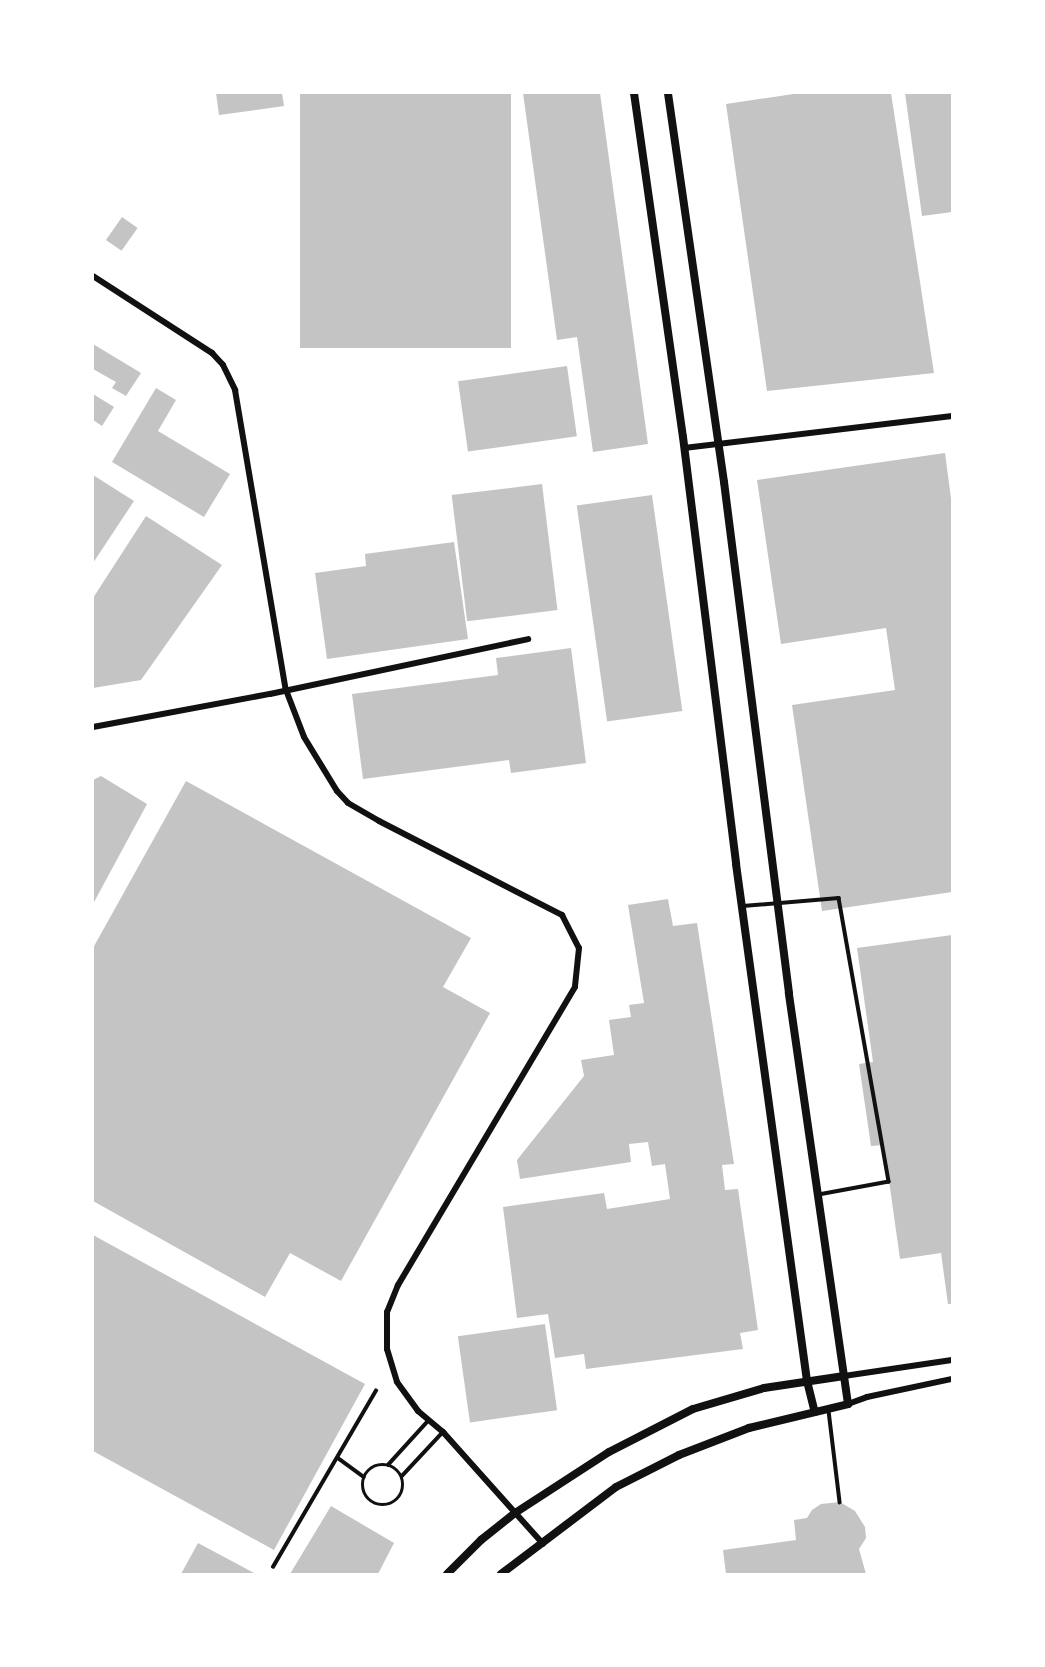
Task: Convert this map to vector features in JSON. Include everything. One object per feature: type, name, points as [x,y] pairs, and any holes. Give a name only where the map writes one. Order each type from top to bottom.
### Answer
[{"type":"street","points":[[634,93],[684,448],[742,907],[807,1381],[815,1412]]},
{"type":"street","points":[[668,93],[719,445],[778,902],[848,1404]]},
{"type":"street","points":[[93,276],[212,353],[223,365],[235,390],[286,690],[304,737],[337,791],[348,803],[562,915],[579,948],[575,987],[398,1285],[387,1312],[387,1349],[397,1382],[543,1544]]},
{"type":"street","points":[[684,448],[952,416]]},
{"type":"street","points":[[93,727],[528,639]]},
{"type":"street","points":[[447,1574],[481,1540],[515,1513],[609,1452],[692,1409],[764,1388],[952,1360]]},
{"type":"street","points":[[502,1574],[616,1487],[679,1455],[749,1428],[848,1404],[867,1396],[952,1379]]},
{"type":"lane","points":[[742,907],[839,898],[889,1182],[819,1195]]},
{"type":"lane","points":[[274,1567],[376,1391]]},
{"type":"lane","points":[[828,1409],[840,1502]]},
{"type":"lane","points":[[429,1420],[388,1465],[373,1468],[365,1477],[366,1496],[371,1501],[386,1505],[400,1497],[402,1476],[443,1432]]},
{"type":"lane","points":[[338,1458],[365,1477]]},
{"type":"lane","points":[[388,1465],[402,1476]]},
{"type":"building","points":[[216,93],[282,93],[284,106],[219,115]]},
{"type":"building","points":[[300,93],[511,93],[511,348],[300,348]]},
{"type":"building","points":[[523,93],[600,93],[648,444],[593,452],[577,337],[557,340]]},
{"type":"building","points":[[800,93],[891,93],[934,373],[767,391],[726,104]]},
{"type":"building","points":[[905,93],[952,93],[952,212],[922,216]]},
{"type":"building","points":[[122,217],[138,228],[122,251],[106,240]]},
{"type":"building","points":[[93,344],[141,373],[126,396],[112,388],[116,382],[93,369]]},
{"type":"building","points":[[567,366],[577,436],[468,452],[458,381]]},
{"type":"building","points":[[156,388],[176,400],[158,431],[230,474],[204,517],[112,462]]},
{"type":"building","points":[[93,394],[114,407],[102,426],[93,420]]},
{"type":"building","points":[[945,453],[952,506],[952,892],[822,911],[792,705],[895,690],[886,628],[781,644],[757,480]]},
{"type":"building","points":[[93,475],[134,501],[93,563]]},
{"type":"building","points":[[542,484],[557,610],[467,621],[452,495]]},
{"type":"building","points":[[652,495],[682,711],[607,721],[577,506]]},
{"type":"building","points":[[146,516],[222,565],[141,680],[93,688],[93,598]]},
{"type":"building","points":[[454,542],[468,639],[327,659],[315,573],[366,566],[365,554]]},
{"type":"building","points":[[571,648],[586,763],[511,773],[509,760],[363,779],[352,694],[498,675],[496,658]]},
{"type":"building","points":[[101,776],[147,804],[93,904],[93,780]]},
{"type":"building","points":[[186,781],[471,938],[443,987],[490,1013],[341,1281],[290,1253],[265,1297],[93,1201],[93,948]]},
{"type":"building","points":[[668,899],[673,926],[697,923],[734,1164],[722,1165],[725,1190],[738,1189],[758,1330],[740,1333],[743,1349],[586,1369],[584,1354],[555,1358],[548,1314],[517,1318],[503,1207],[604,1193],[607,1209],[670,1199],[665,1164],[652,1166],[648,1142],[629,1144],[631,1162],[520,1179],[517,1160],[584,1076],[581,1060],[614,1055],[609,1020],[631,1017],[629,1005],[644,1003],[628,905]]},
{"type":"building","points":[[952,935],[952,1304],[948,1304],[941,1253],[900,1259],[884,1145],[871,1146],[859,1064],[873,1062],[857,948]]},
{"type":"building","points":[[93,1235],[365,1384],[274,1550],[93,1451]]},
{"type":"building","points":[[545,1324],[557,1410],[470,1422],[458,1336]]},
{"type":"building","points":[[840,1502],[855,1511],[865,1527],[866,1538],[859,1549],[866,1574],[726,1574],[723,1550],[796,1540],[794,1520],[807,1518],[812,1510],[821,1504]]},
{"type":"building","points":[[331,1506],[394,1543],[378,1574],[290,1574]]},
{"type":"building","points":[[198,1543],[256,1574],[181,1574]]}]
